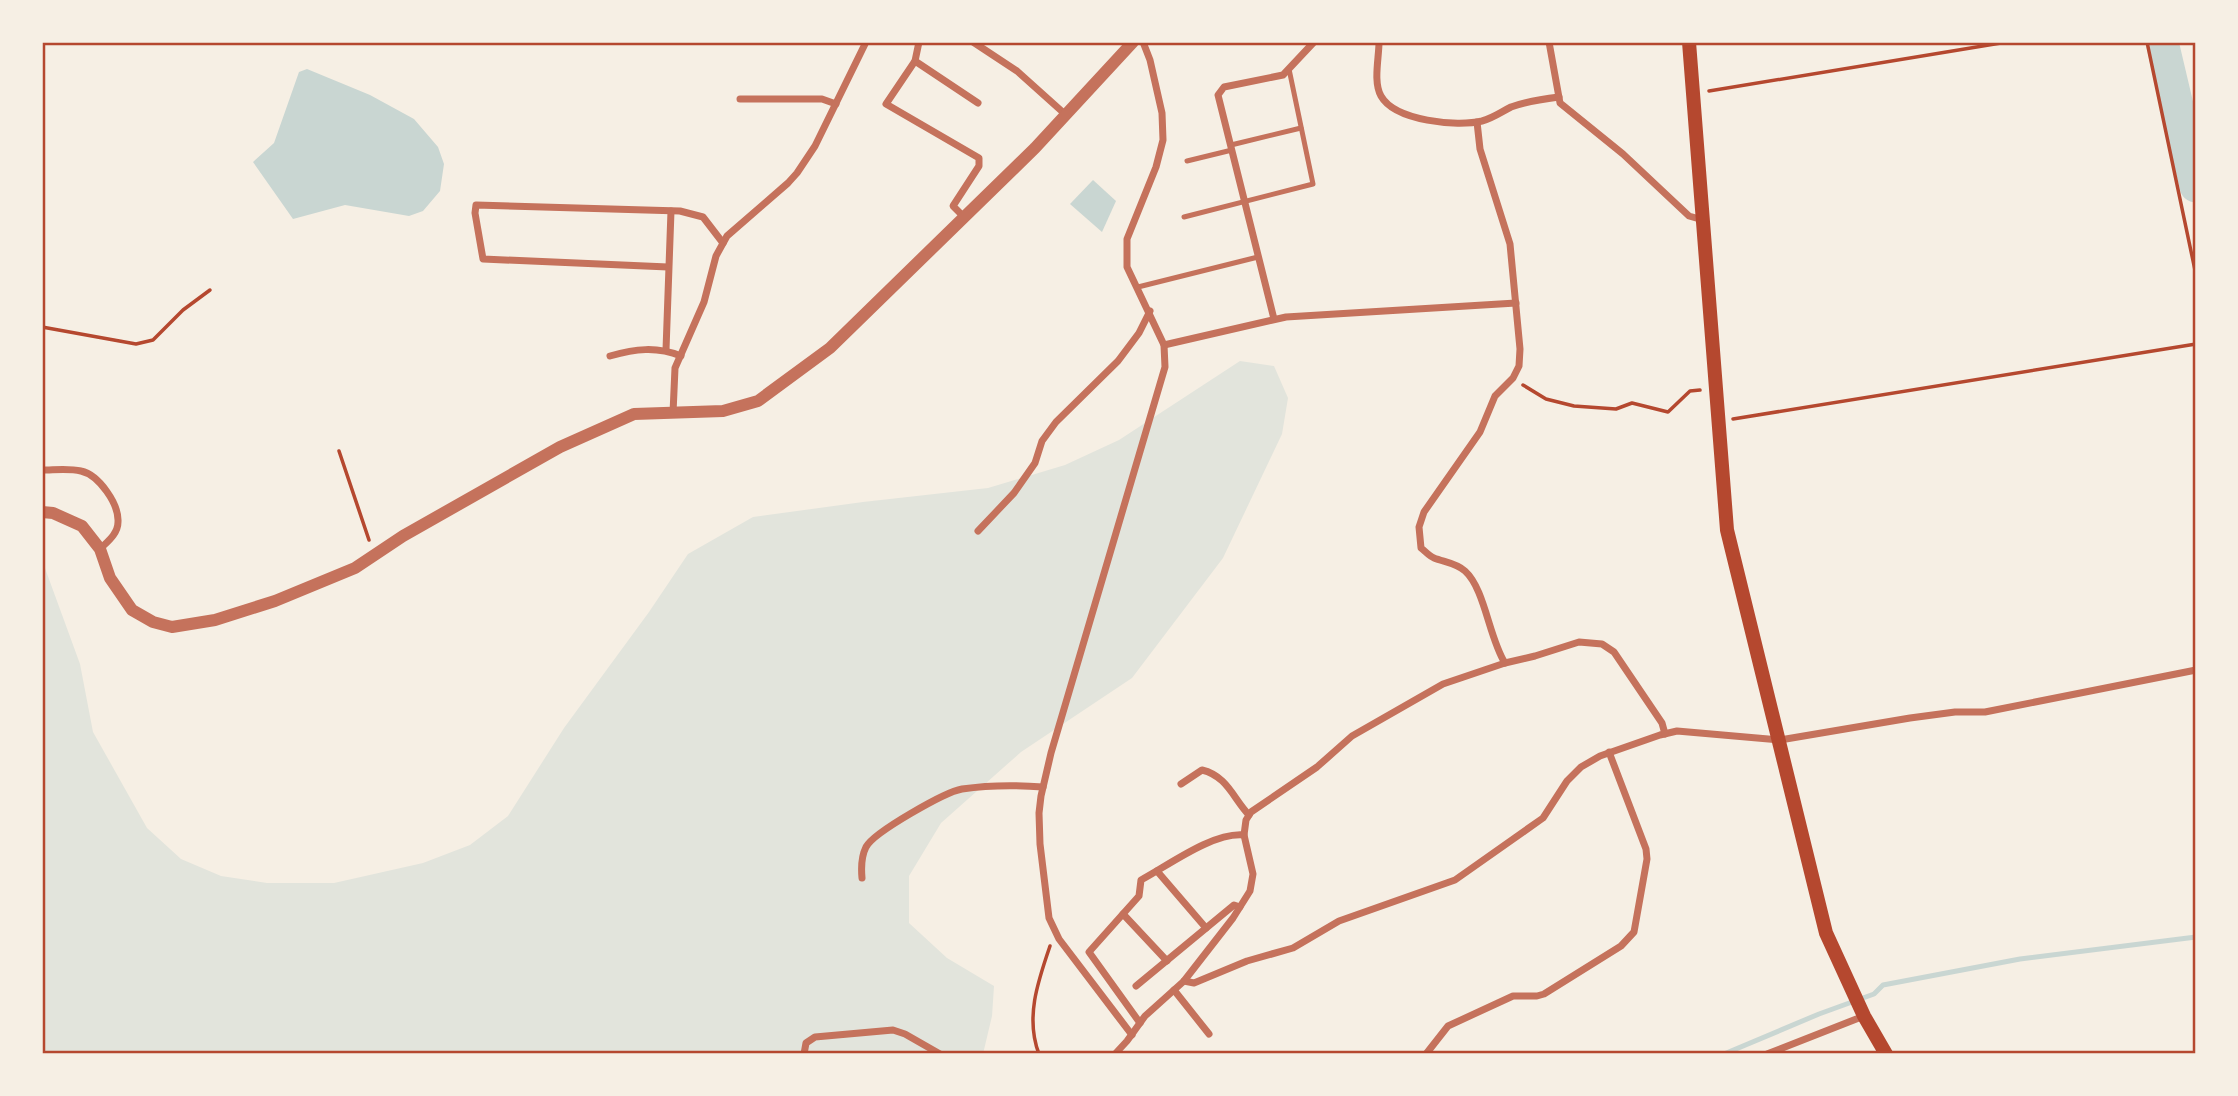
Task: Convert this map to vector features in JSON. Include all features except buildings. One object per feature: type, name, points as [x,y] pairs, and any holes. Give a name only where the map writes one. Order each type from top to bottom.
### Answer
[{"type":"main road","points":[[1689,42],[1727,530],[1826,933],[1864,1016],[1886,1054]]},
{"type":"street","points":[[673,413],[675,368],[704,302],[716,256],[727,236],[788,183],[815,146],[866,42]]},
{"type":"street","points":[[919,42],[915,61],[886,104],[979,158],[979,166],[953,206],[964,217]]},
{"type":"street","points":[[973,42],[1017,71],[1066,115]]},
{"type":"street","points":[[42,512],[53,513],[82,526],[100,550],[110,578],[132,610],[153,622],[172,627],[215,620],[275,601],[355,568],[402,536],[560,447],[634,414],[723,411],[758,401],[830,348],[1035,148],[1133,42]]},
{"type":"street","points":[[1132,1035],[1059,939],[1049,918],[1039,813],[1043,787],[1165,367],[1164,345],[1127,267],[1128,239],[1156,167],[1163,140],[1162,113],[1150,60],[1143,42]]},
{"type":"street","points":[[1274,319],[1218,95],[1224,87],[1283,75],[1314,42]]},
{"type":"street","points":[[1380,42],[1378,82],[1381,97],[1401,114],[1438,123],[1477,122],[1492,118],[1511,107],[1534,100],[1559,97]]},
{"type":"street","points":[[1549,42],[1560,103],[1623,154],[1689,216],[1704,220]]},
{"type":"street","points":[[915,61],[978,103]]},
{"type":"street","points":[[740,99],[822,99],[835,104]]},
{"type":"street","points":[[1477,122],[1480,149],[1510,244],[1520,349],[1519,366],[1513,378],[1495,396],[1480,432],[1424,512],[1419,527],[1421,548],[1432,557],[1450,562],[1464,570],[1475,584],[1504,663]]},
{"type":"street","points":[[668,267],[483,259],[476,205],[680,211],[703,218],[723,243]]},
{"type":"street","points":[[666,350],[671,211]]},
{"type":"street","points":[[1164,345],[1274,319],[1313,314],[1516,303]]},
{"type":"street","points":[[978,531],[1014,493],[1035,463],[1042,442],[1056,422],[1118,361],[1139,333],[1150,311]]},
{"type":"street","points":[[611,356],[635,349],[666,350],[681,356]]},
{"type":"street","points":[[42,470],[80,471],[95,476],[114,502],[119,523],[112,538],[100,550]]},
{"type":"street","points":[[1117,1053],[1145,1016],[1184,981],[1250,891],[1253,874],[1244,835],[1249,815],[1317,767],[1352,736],[1443,684],[1579,642],[1602,644],[1615,652],[1662,723],[1665,734]]},
{"type":"street","points":[[1184,981],[1194,983],[1247,961],[1293,948],[1339,921],[1455,880],[1543,818],[1567,781],[1581,767],[1609,752],[1665,734],[1677,731],[1780,740],[1910,718],[1955,712],[1984,712],[2196,670]]},
{"type":"street","points":[[1426,1054],[1448,1026],[1513,996],[1544,994],[1620,946],[1633,932],[1647,859],[1646,849],[1609,752]]},
{"type":"street","points":[[1181,784],[1202,770],[1209,772],[1226,782],[1249,815]]},
{"type":"street","points":[[862,878],[861,863],[867,845],[881,832],[940,798],[960,790],[1043,787]]},
{"type":"street","points":[[1140,1023],[1089,952],[1139,896],[1141,880],[1218,837],[1244,835]]},
{"type":"street","points":[[1157,871],[1206,928]]},
{"type":"street","points":[[1136,986],[1234,905],[1240,907]]},
{"type":"street","points":[[1123,914],[1167,961]]},
{"type":"street","points":[[1174,990],[1209,1034]]},
{"type":"street","points":[[1767,1054],[1864,1016]]},
{"type":"street","points":[[804,1054],[806,1044],[816,1037],[893,1030],[940,1054]]},
{"type":"lane","points":[[1184,217],[1313,184],[1289,69]]},
{"type":"lane","points":[[1187,161],[1301,128]]},
{"type":"lane","points":[[1138,287],[1258,257]]},
{"type":"path","points":[[1693,94],[2007,42]]},
{"type":"path","points":[[2147,42],[2196,275]]},
{"type":"path","points":[[42,327],[136,344],[153,340],[183,310],[210,290]]},
{"type":"path","points":[[1718,421],[2196,344]]},
{"type":"path","points":[[1513,378],[1546,399],[1574,406],[1616,410],[1632,403],[1668,412],[1690,391],[1715,388]]},
{"type":"path","points":[[339,451],[375,554]]},
{"type":"path","points":[[1039,1054],[1032,1020],[1038,980],[1055,931]]},
{"type":"shaded area","points":[[307,69],[370,95],[414,119],[438,147],[444,164],[440,191],[423,211],[409,216],[345,205],[293,219],[253,162],[274,143],[299,72]]},
{"type":"shaded area","points":[[1093,180],[1116,201],[1102,232],[1070,204]]},
{"type":"shaded area","points":[[1240,361],[1274,366],[1288,398],[1282,434],[1223,558],[1132,678],[1021,752],[941,823],[909,876],[909,923],[947,958],[994,986],[992,1016],[983,1054],[42,1054],[42,560],[80,664],[93,732],[147,828],[181,859],[221,876],[267,883],[334,883],[423,863],[470,845],[508,816],[564,728],[688,554],[753,517],[988,488],[1065,465],[1119,440]]},
{"type":"waterway","points":[[2162,42],[2196,186]]},
{"type":"waterway","points":[[1724,1054],[1874,994],[1883,985],[2020,959],[2196,937]]}]
